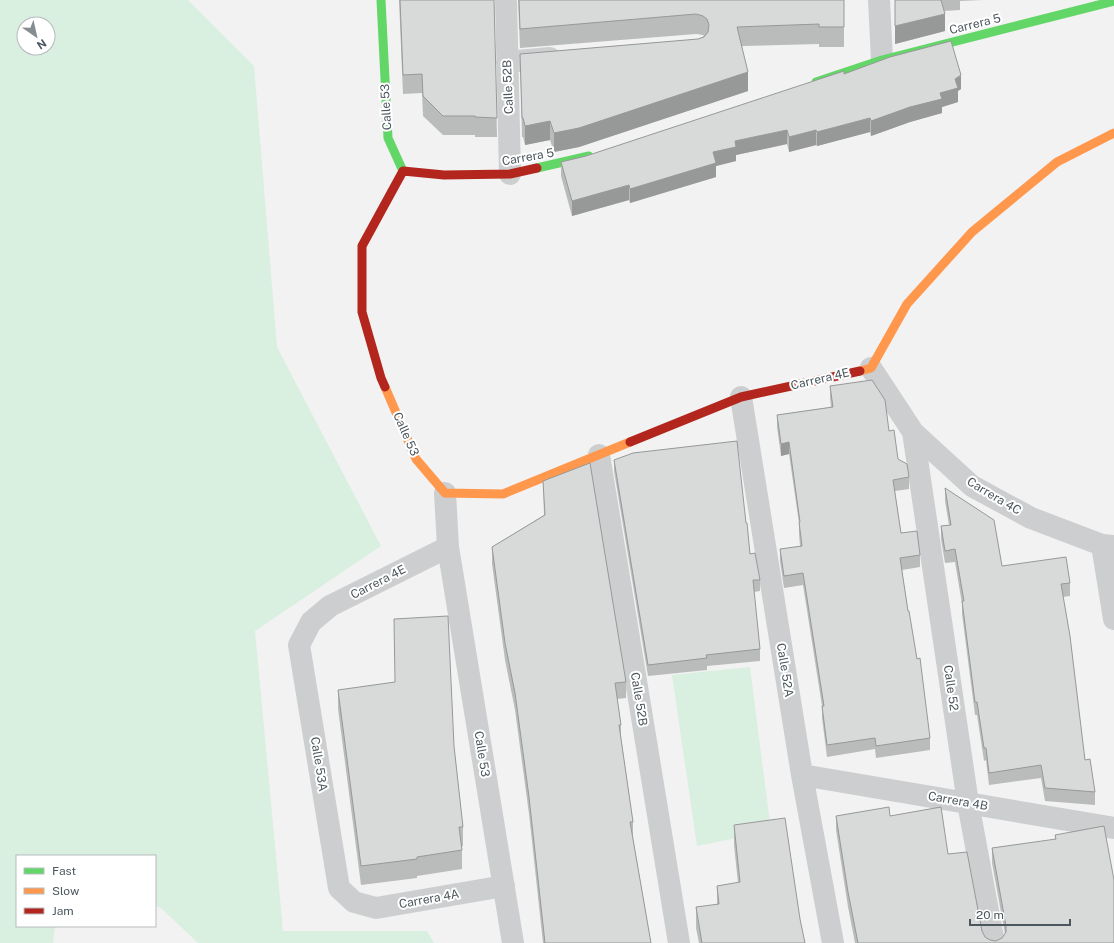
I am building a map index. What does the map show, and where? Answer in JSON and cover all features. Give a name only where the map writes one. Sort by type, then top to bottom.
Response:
[{"type":"street","name":"Calle 53","points":[[381,0],[388,138],[402,171],[362,246],[362,312],[382,378],[416,459],[445,493],[448,547],[513,943]]},
{"type":"street","name":"Calle 52B","points":[[506,0],[510,174]]},
{"type":"street","points":[[879,0],[882,60]]},
{"type":"street","name":"Carrera 5","points":[[807,85],[882,60],[1114,1]]},
{"type":"street","points":[[507,62],[570,57]]},
{"type":"street","points":[[871,368],[908,304],[972,232],[1057,162],[1114,134]]},
{"type":"street","name":"Carrera 5","points":[[402,171],[444,175],[510,174],[582,159],[597,154]]},
{"type":"street","name":"Carrera 4E","points":[[445,493],[503,494],[741,397],[871,368]]},
{"type":"street","name":"Carrera 4C","points":[[871,368],[913,432],[972,486],[1031,518],[1108,546]]},
{"type":"street","name":"Calle 52A","points":[[741,397],[802,775],[833,943]]},
{"type":"street","name":"Calle 52","points":[[913,432],[968,803],[994,943]]},
{"type":"street","name":"Calle 52B","points":[[599,455],[679,943]]},
{"type":"street","points":[[1108,546],[1114,619]]},
{"type":"street","name":"Carrera 4E","points":[[311,622],[330,606],[448,547]]},
{"type":"street","name":"Calle 53A","points":[[311,622],[299,645],[339,888],[354,902]]},
{"type":"street","name":"Carrera 4B","points":[[802,775],[1114,828]]},
{"type":"street","name":"Carrera 4A","points":[[354,902],[376,908],[504,886]]},
{"type":"green space","points":[[0,0],[188,0],[254,66],[277,347],[381,546],[255,631],[283,931],[427,931],[434,943],[198,943],[161,908],[156,906],[156,855],[16,855],[16,927],[55,927],[53,943],[0,943]]},
{"type":"green space","points":[[750,667],[771,831],[697,846],[672,675]]},
{"type":"building","points":[[400,0],[494,0],[497,118],[443,116],[423,96],[422,74],[403,75]]},
{"type":"building","points":[[519,0],[844,0],[844,27],[819,27],[819,24],[737,27],[748,72],[579,128],[554,133],[550,121],[525,126],[522,118],[520,54],[698,39],[704,37],[708,32],[709,25],[707,19],[696,14],[520,29]]},
{"type":"building","points":[[895,0],[941,0],[945,14],[895,26]]},
{"type":"building","points":[[951,41],[961,75],[955,79],[958,88],[940,93],[942,99],[910,107],[871,121],[870,118],[817,132],[816,130],[789,137],[787,130],[735,141],[736,147],[713,152],[716,163],[630,189],[629,185],[572,201],[561,162],[586,156],[844,71],[844,74],[890,57]]},
{"type":"building","points":[[872,380],[885,400],[889,431],[894,430],[898,459],[907,464],[909,477],[893,480],[901,533],[917,531],[920,555],[900,558],[917,659],[920,658],[930,738],[876,746],[875,738],[827,745],[822,706],[824,706],[803,573],[784,576],[780,549],[802,546],[789,442],[781,444],[777,415],[833,407],[830,386]]},
{"type":"building","points":[[737,441],[750,554],[755,553],[760,580],[753,580],[760,649],[706,655],[707,658],[648,665],[614,460],[633,453]]},
{"type":"building","points":[[590,463],[626,682],[615,683],[621,725],[619,725],[633,822],[630,822],[651,943],[545,943],[529,797],[515,693],[505,643],[492,547],[545,515],[543,481]]},
{"type":"building","points":[[945,488],[994,520],[1002,566],[1066,557],[1070,583],[1061,584],[1070,636],[1085,760],[1090,759],[1095,792],[1045,788],[1041,765],[989,773],[986,748],[984,748],[977,702],[975,702],[962,601],[964,601],[955,549],[945,551],[941,526],[951,525]]},
{"type":"building","points":[[448,616],[454,746],[463,827],[459,827],[462,850],[417,857],[417,859],[361,866],[338,690],[395,682],[394,619]]},
{"type":"building","points":[[889,807],[890,816],[941,807],[948,854],[967,852],[982,931],[985,937],[996,941],[1002,938],[1006,932],[1006,926],[992,848],[1056,839],[1055,835],[1104,826],[1114,880],[1114,943],[858,943],[836,816]]},
{"type":"building","points":[[785,818],[805,943],[702,943],[696,907],[719,904],[717,886],[740,882],[734,825]]},
{"type":"traffic: fast","points":[[381,0],[388,138],[403,171]]},
{"type":"traffic: fast","points":[[816,82],[882,60],[1114,1]]},
{"type":"traffic: fast","points":[[537,168],[589,156]]},
{"type":"traffic: slow","points":[[860,371],[871,368],[907,304],[972,232],[1057,162],[1114,133]]},
{"type":"traffic: slow","points":[[385,387],[416,459],[445,493],[503,494],[630,442]]},
{"type":"traffic: jam","points":[[403,171],[444,175],[510,174],[537,168]]},
{"type":"traffic: jam","points":[[385,387],[362,312],[362,246],[403,171]]},
{"type":"traffic: jam","points":[[630,442],[741,397],[860,371]]}]
